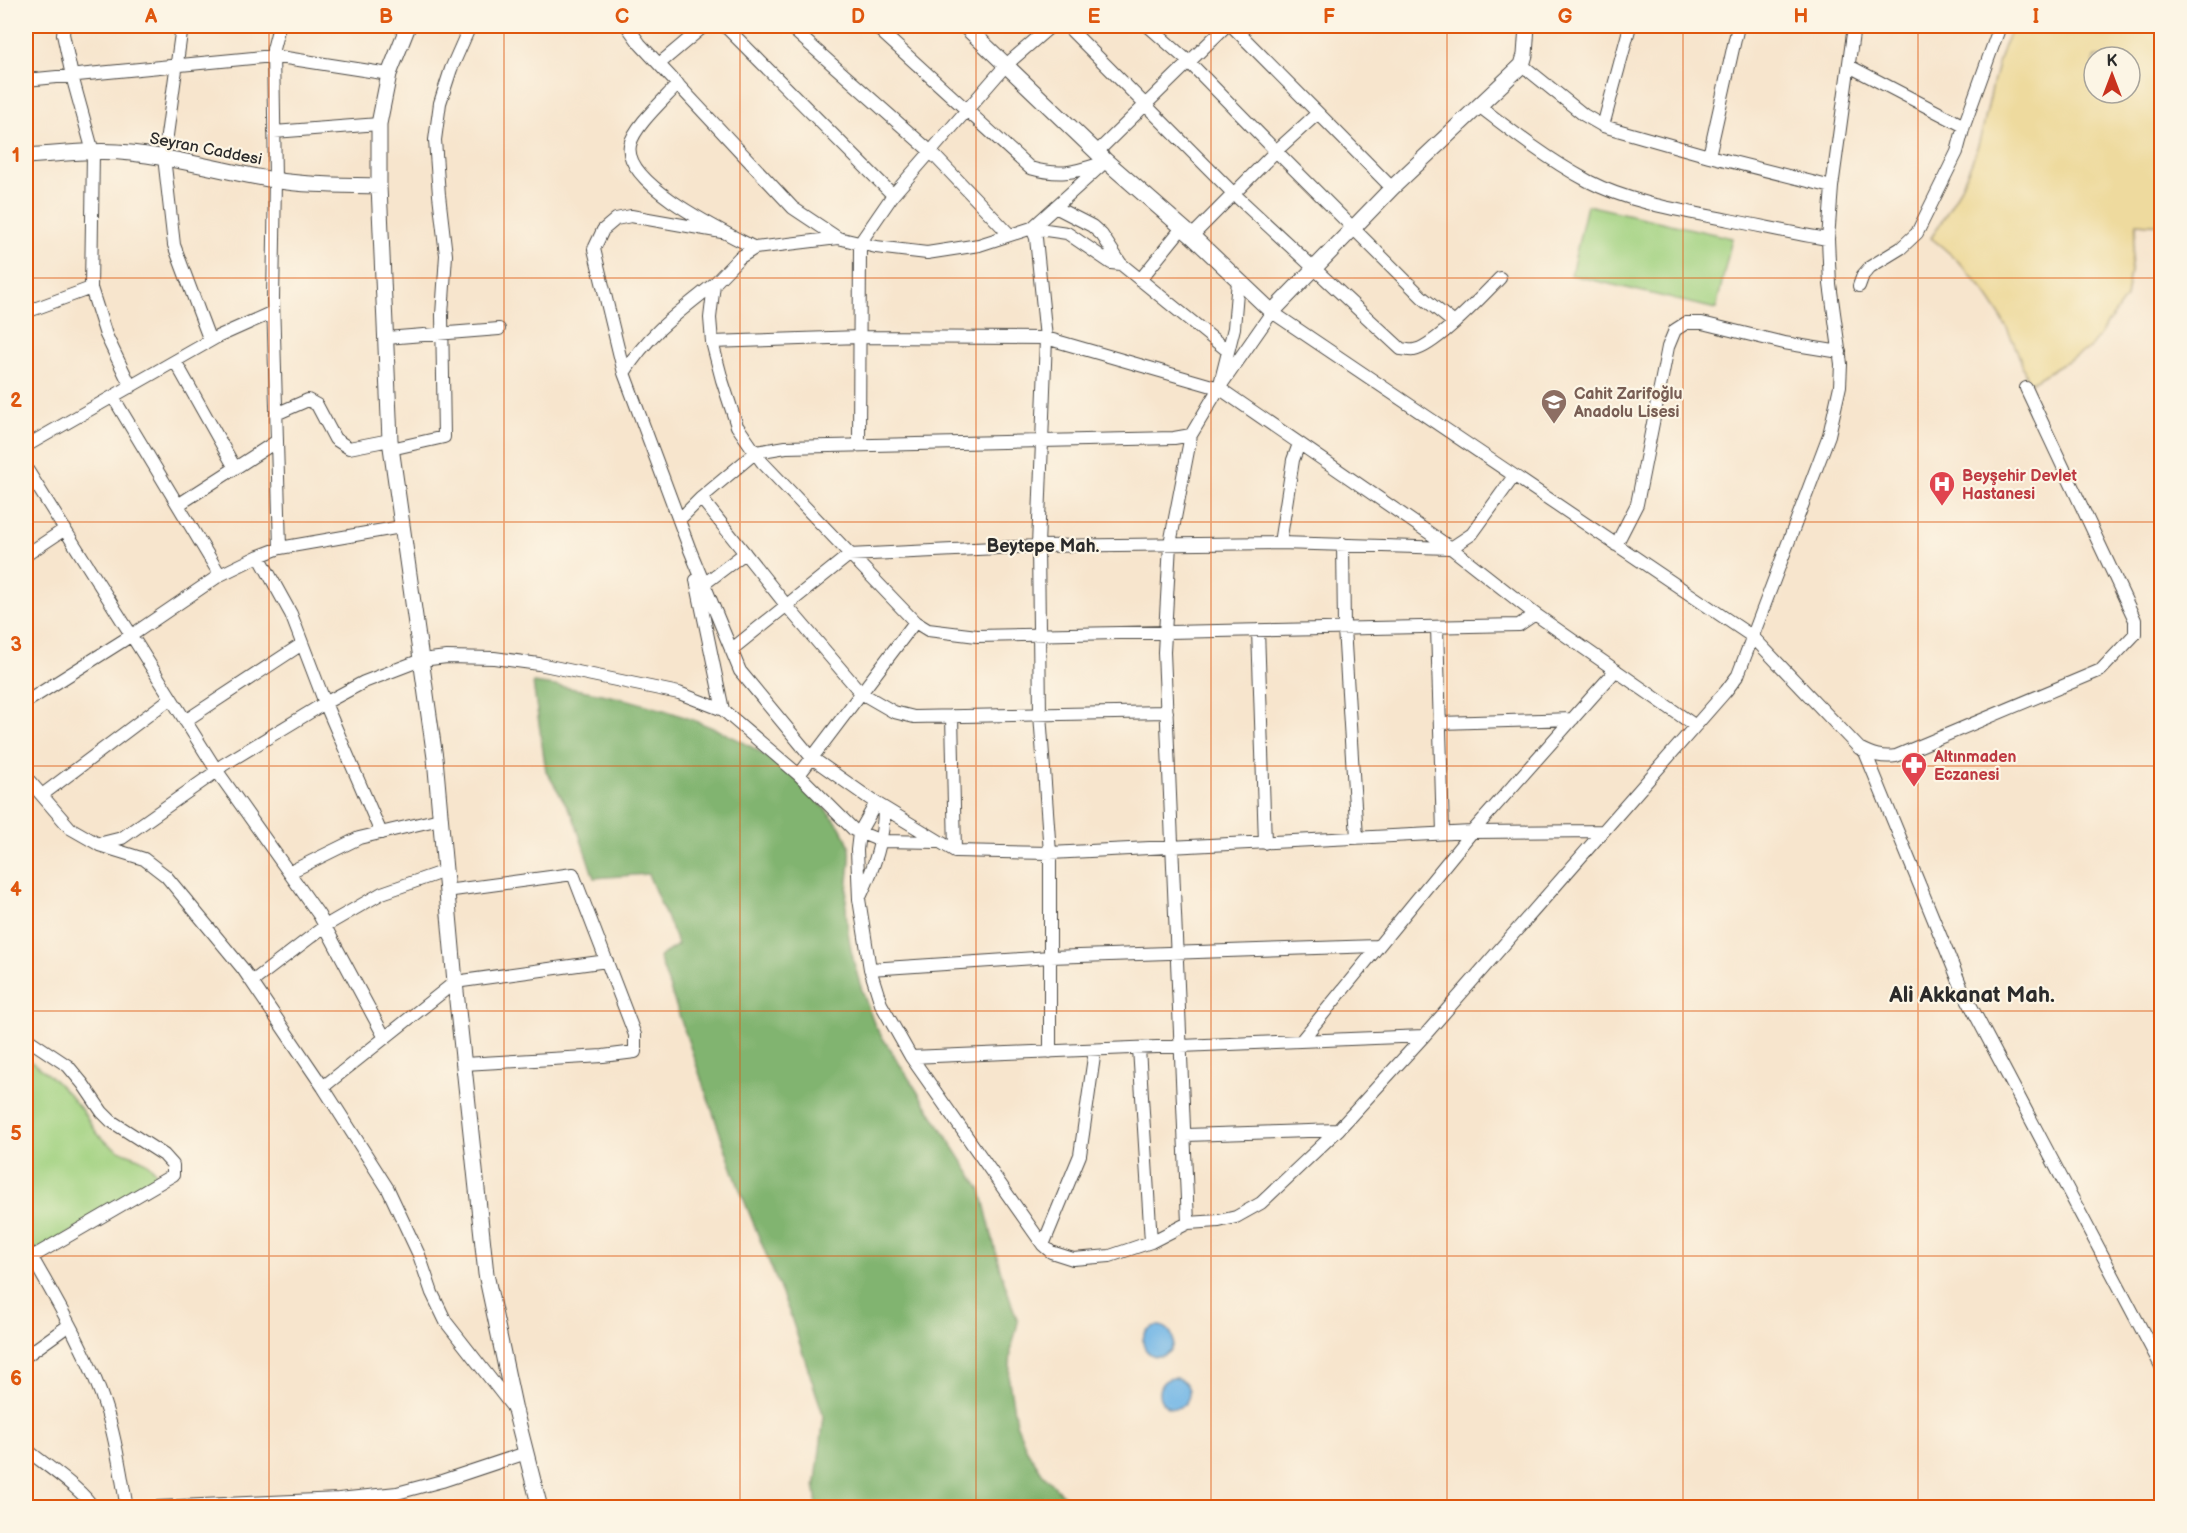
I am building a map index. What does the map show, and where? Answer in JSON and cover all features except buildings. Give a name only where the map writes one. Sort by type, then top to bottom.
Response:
[{"type":"street","points":[[64,26],[63,34],[72,76],[93,152],[91,288],[106,335],[131,387]]},
{"type":"street","points":[[182,26],[164,157],[174,245],[210,341]]},
{"type":"street","points":[[279,26],[273,56],[275,180],[273,312],[280,548]]},
{"type":"street","points":[[405,26],[389,74],[380,124],[379,186],[390,445],[435,758],[446,891],[486,1274],[515,1410],[540,1508]]},
{"type":"street","points":[[276,414],[308,400],[317,405],[335,439],[349,448],[444,437],[442,333],[446,255],[435,140],[451,69],[470,26]]},
{"type":"street","points":[[627,26],[659,64],[793,208],[838,238]]},
{"type":"street","points":[[659,64],[703,27],[711,26]]},
{"type":"street","points":[[725,26],[893,195]]},
{"type":"street","points":[[789,26],[931,152],[1010,235]]},
{"type":"street","points":[[875,26],[1030,168],[1052,174],[1080,170],[1101,157]]},
{"type":"street","points":[[965,26],[1101,157],[1187,232],[1272,312],[1753,637],[1858,748],[1865,752],[1885,758],[1896,756],[2101,670],[2135,634],[2135,620],[2026,387]]},
{"type":"street","points":[[859,444],[860,243],[893,195],[1006,65],[1051,26]]},
{"type":"street","points":[[1067,26],[1234,194],[1401,349],[1412,351],[1422,348],[1455,323],[1500,278]]},
{"type":"street","points":[[1148,26],[1189,62],[1422,297],[1455,323]]},
{"type":"street","points":[[624,373],[636,354],[658,328],[714,284],[739,258],[755,248],[838,238],[876,247],[927,253],[979,245],[1032,228],[1055,207],[1101,157],[1145,105],[1226,26]]},
{"type":"street","points":[[1232,26],[1392,189]]},
{"type":"street","points":[[1188,1223],[1165,632],[1170,544],[1191,435],[1219,388],[1272,312],[1392,189],[1522,65],[1527,26]]},
{"type":"street","points":[[1603,126],[1630,26]]},
{"type":"street","points":[[1709,156],[1738,26]]},
{"type":"street","points":[[880,806],[859,833],[859,899],[870,969],[880,1004],[912,1057],[1042,1245],[1052,1252],[1073,1259],[1110,1256],[1151,1242],[1188,1223],[1219,1221],[1236,1217],[1261,1203],[1338,1130],[1424,1036],[1726,691],[1737,675],[1829,435],[1840,386],[1840,352],[1830,284],[1828,239],[1832,186],[1854,26]]},
{"type":"street","points":[[1859,286],[1863,275],[1870,267],[1901,248],[1917,233],[1957,152],[1998,26]]},
{"type":"street","points":[[26,80],[273,56],[389,74]]},
{"type":"street","points":[[1522,65],[1584,115],[1603,126],[1709,156],[1832,186]]},
{"type":"street","points":[[1848,66],[1964,126]]},
{"type":"street","points":[[678,84],[633,134],[629,154],[639,174],[676,204],[722,232],[755,248]]},
{"type":"street","points":[[1479,106],[1535,149],[1590,182],[1605,188],[1683,211],[1828,239]]},
{"type":"street","points":[[1140,280],[1187,232],[1234,194],[1318,113]]},
{"type":"street","points":[[274,132],[380,124]]},
{"type":"street","name":"Seyran Caddesi","points":[[26,156],[93,152],[128,153],[164,157],[275,180],[315,185],[379,186]]},
{"type":"street","points":[[1055,207],[1092,226],[1102,235],[1121,264],[1228,351]]},
{"type":"street","points":[[722,232],[632,216],[616,219],[603,230],[594,249],[624,373],[690,550],[740,671],[812,758],[880,806],[955,851],[1050,853],[1443,833],[1602,831]]},
{"type":"street","points":[[1032,228],[1067,233],[1111,263],[1121,264]]},
{"type":"street","points":[[1032,228],[1036,238],[1046,338],[1038,546],[1040,714],[1050,853],[1050,1052]]},
{"type":"street","points":[[1219,388],[1234,328],[1238,280]]},
{"type":"street","points":[[714,284],[710,318],[712,342],[737,426],[756,452],[849,555],[915,622],[928,630],[977,636],[1519,625],[1535,614]]},
{"type":"street","points":[[26,312],[91,288]]},
{"type":"street","points":[[26,446],[210,341],[273,312]]},
{"type":"street","points":[[1616,545],[1637,504],[1668,347],[1675,330],[1686,323],[1702,323],[1784,343],[1840,352]]},
{"type":"street","points":[[386,338],[499,329]]},
{"type":"street","points":[[712,342],[860,337],[1046,338],[1219,388],[1451,548],[1535,614],[1694,725]]},
{"type":"street","points":[[175,362],[235,468]]},
{"type":"street","points":[[113,397],[220,575]]},
{"type":"street","points":[[679,520],[701,498],[756,452],[786,447],[1042,442],[1174,438],[1191,435]]},
{"type":"street","points":[[178,505],[277,441]]},
{"type":"street","points":[[1280,543],[1293,460],[1299,444]]},
{"type":"street","points":[[26,468],[217,771],[290,872],[325,926],[385,1038]]},
{"type":"street","points":[[731,650],[849,555],[1038,546],[1170,544],[1280,543],[1451,548],[1472,534],[1514,476]]},
{"type":"street","points":[[701,498],[786,605],[861,693],[894,712],[914,717],[1167,712]]},
{"type":"street","points":[[26,702],[132,635],[220,575],[259,556],[280,548],[401,527]]},
{"type":"street","points":[[26,555],[65,530]]},
{"type":"street","points":[[1343,544],[1344,628],[1357,838]]},
{"type":"street","points":[[690,550],[723,710]]},
{"type":"street","points":[[704,584],[745,553]]},
{"type":"street","points":[[259,556],[291,614],[325,703],[381,833]]},
{"type":"street","points":[[799,775],[915,622]]},
{"type":"street","points":[[1437,627],[1443,833]]},
{"type":"street","points":[[1258,630],[1265,843]]},
{"type":"street","points":[[185,721],[302,644]]},
{"type":"street","points":[[98,844],[122,838],[223,765],[364,682],[421,660],[447,657],[494,658],[538,664],[679,693],[723,710],[799,775],[833,811],[859,833],[881,841],[940,842]]},
{"type":"street","points":[[1301,1041],[1472,832],[1616,670]]},
{"type":"street","points":[[42,795],[171,698]]},
{"type":"street","points":[[952,716],[955,851]]},
{"type":"street","points":[[1440,723],[1573,719]]},
{"type":"street","points":[[1865,752],[1963,991],[2162,1368]]},
{"type":"street","points":[[26,777],[70,828],[98,844],[144,859],[166,876],[252,982],[323,1087],[388,1190],[419,1255],[432,1293],[446,1322],[515,1410]]},
{"type":"street","points":[[859,899],[872,872],[884,829],[880,806]]},
{"type":"street","points":[[290,872],[359,838],[440,819]]},
{"type":"street","points":[[252,982],[325,926],[382,893],[445,871]]},
{"type":"street","points":[[446,891],[573,874],[582,891],[635,1035],[635,1052],[464,1064]]},
{"type":"street","points":[[870,969],[1050,957],[1377,946]]},
{"type":"street","points":[[323,1087],[455,982],[607,961]]},
{"type":"street","points":[[912,1057],[1424,1036]]},
{"type":"street","points":[[26,1038],[68,1066],[111,1121],[164,1155],[173,1166],[173,1175],[29,1252],[51,1288],[106,1409],[114,1437],[127,1508]]},
{"type":"street","points":[[1139,1048],[1151,1242]]},
{"type":"street","points":[[1042,1245],[1080,1155],[1095,1050]]},
{"type":"street","points":[[1186,1135],[1338,1130]]},
{"type":"street","points":[[26,1356],[69,1325]]},
{"type":"street","points":[[26,1449],[72,1486],[91,1503],[93,1508]]},
{"type":"street","points":[[135,1508],[339,1499],[397,1493],[525,1453]]},
{"type":"green space","points":[[1587,205],[1732,238],[1716,309],[1571,275]]},
{"type":"green space","points":[[533,683],[597,693],[665,710],[729,735],[759,751],[785,769],[840,827],[850,849],[846,903],[848,935],[864,996],[875,1026],[981,1190],[1000,1269],[1018,1322],[1011,1351],[1009,1381],[1016,1423],[1027,1450],[1042,1473],[1062,1494],[1082,1507],[817,1507],[815,1489],[824,1417],[790,1314],[738,1185],[659,957],[678,945],[648,874],[594,878],[573,816],[546,771]]},
{"type":"green space","points":[[26,1058],[68,1094],[104,1140],[117,1149],[149,1164],[161,1180],[36,1253],[26,1235]]},
{"type":"sand","points":[[2013,26],[2161,26],[2161,225],[2137,223],[2126,298],[2090,348],[2028,384],[2013,341],[1992,303],[1965,268],[1931,238],[1954,200],[1973,160],[2002,51]]},
{"type":"water","points":[[1158,1326],[1169,1330],[1173,1341],[1169,1352],[1158,1356],[1147,1352],[1143,1341],[1147,1330]]},
{"type":"water","points":[[1174,1378],[1185,1382],[1189,1393],[1185,1404],[1174,1408],[1163,1404],[1159,1393],[1163,1382]]},
{"type":"place","name":"Cahit Zarifoğlu Anadolu Lisesi","points":[[1554,425]]},
{"type":"place","name":"Beyşehir Devlet Hastanesi","points":[[1942,507]]},
{"type":"place","name":"Altınmaden Eczanesi","points":[[1914,788]]},
{"type":"district","name":"Beytepe Mah.","points":[[1043,546]]},
{"type":"district","name":"Ali Akkanat Mah.","points":[[1972,994]]}]
